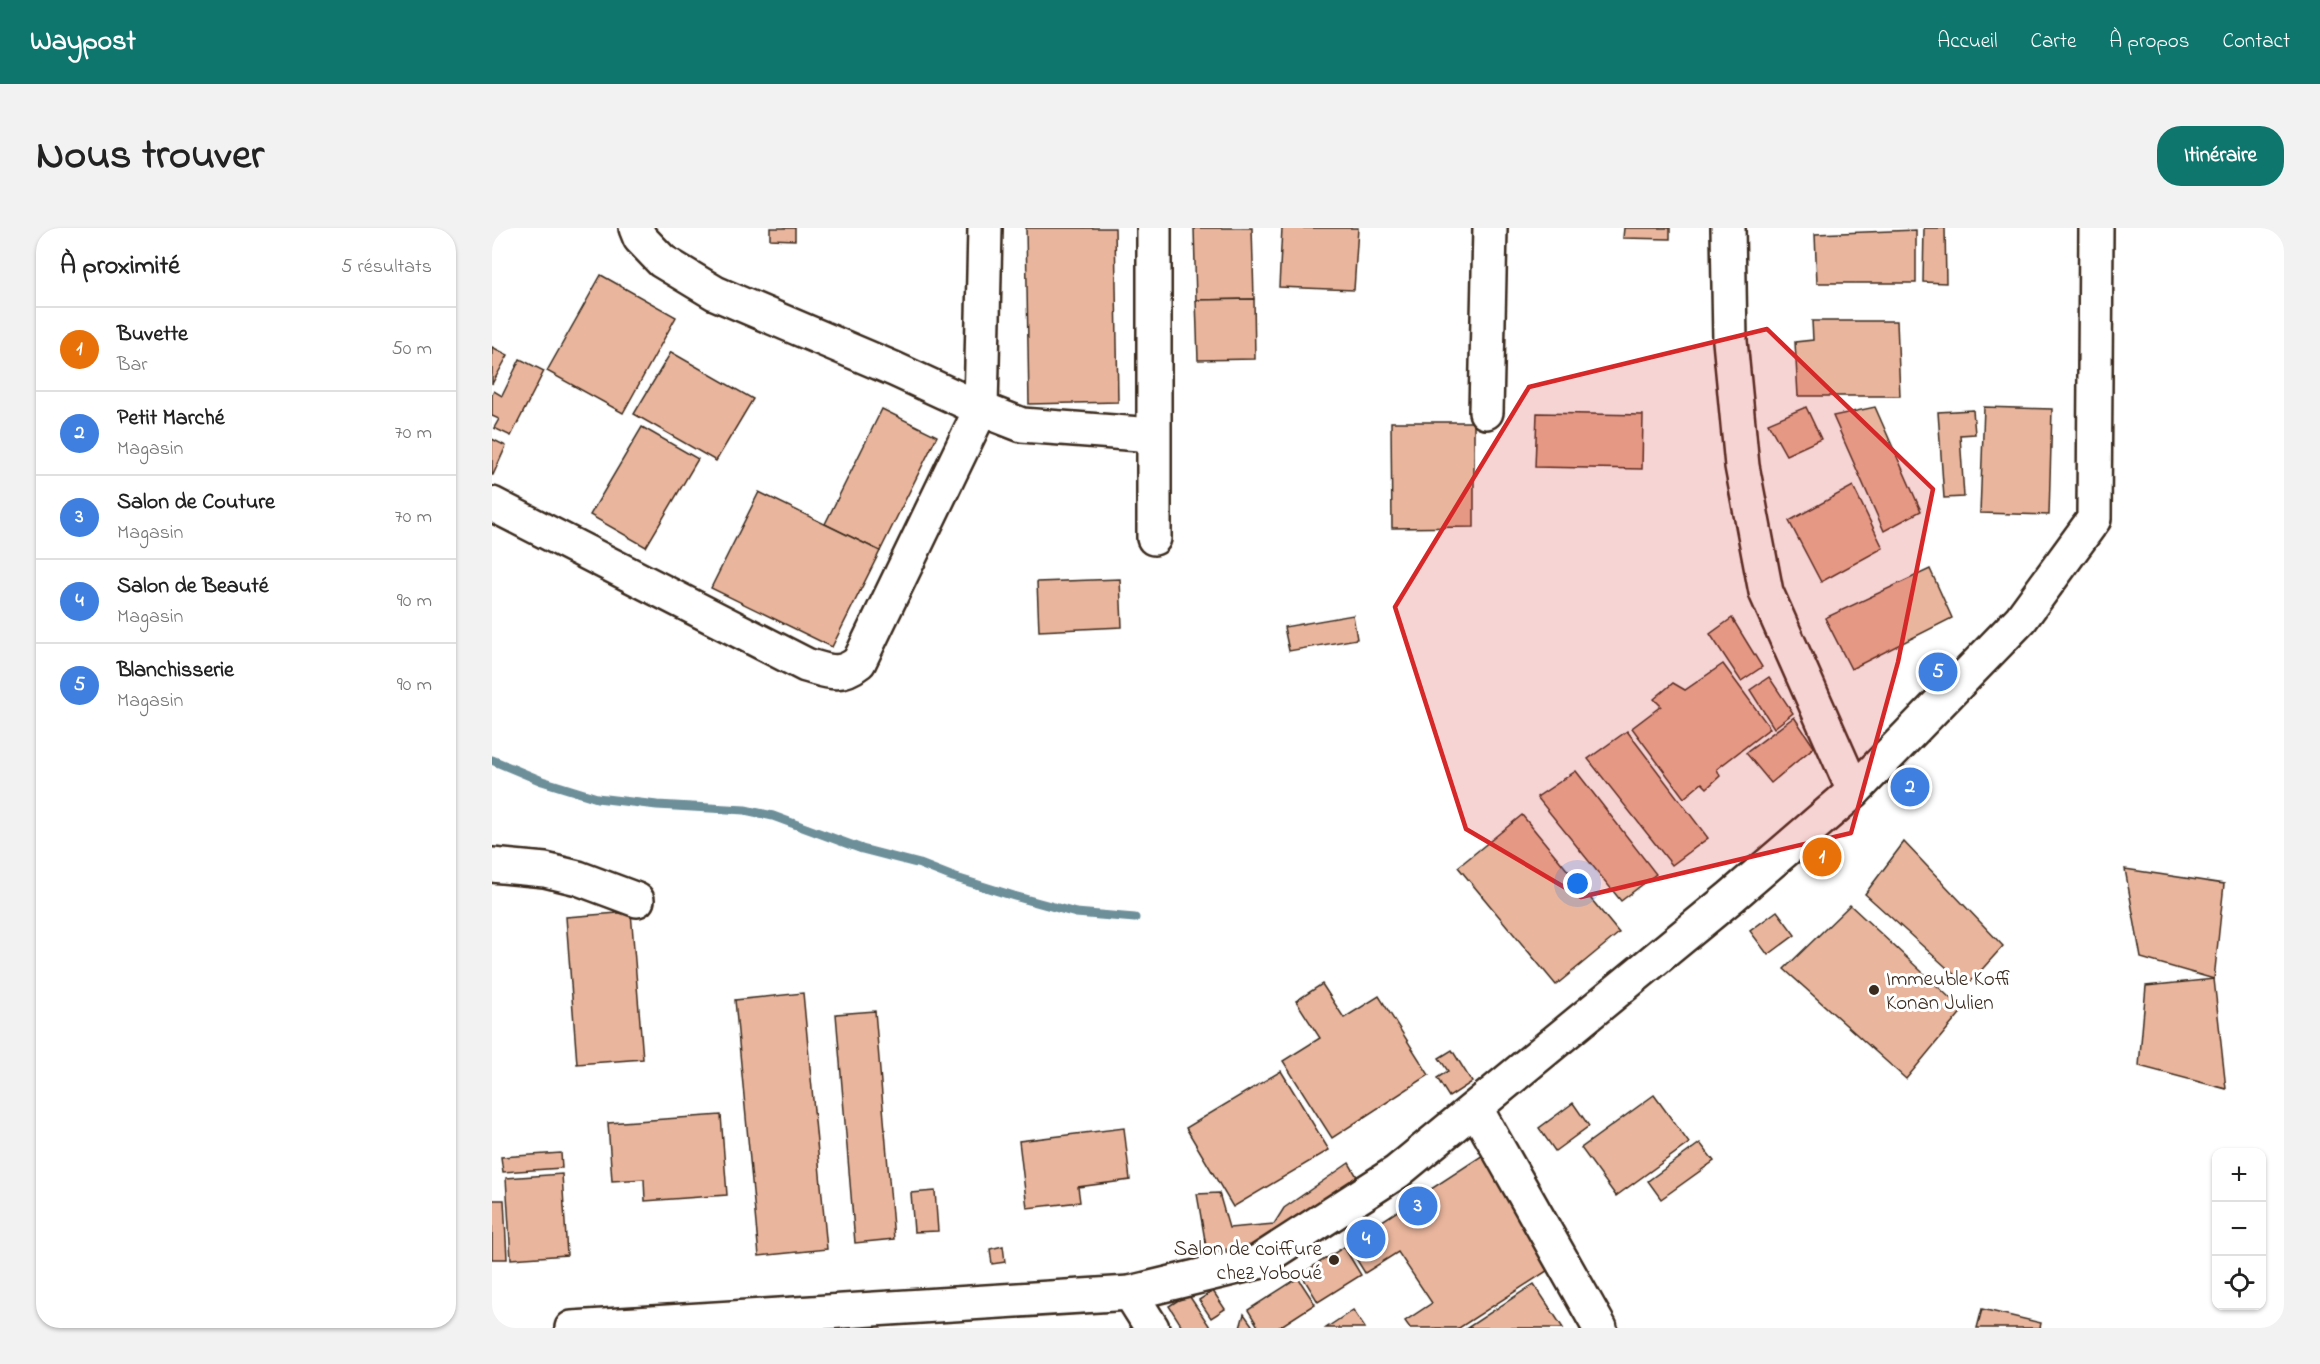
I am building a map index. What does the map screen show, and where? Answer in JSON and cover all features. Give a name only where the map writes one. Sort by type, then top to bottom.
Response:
[{"type":"street","points":[[636,228],[640,238],[662,261],[715,293],[894,369],[981,409],[1022,425],[1153,435]]},
{"type":"street","points":[[492,504],[806,665],[837,673],[849,670],[859,662],[981,409],[985,228]]},
{"type":"street","points":[[1154,228],[1154,538]]},
{"type":"street","points":[[1486,412],[1490,228]]},
{"type":"street","points":[[1728,228],[1730,341],[1742,466],[1766,592],[1854,791]]},
{"type":"street","points":[[572,1328],[1130,1293],[1257,1262],[1398,1172],[1731,897],[1854,791],[2021,619],[2094,519],[2096,228]]},
{"type":"street","points":[[492,865],[545,870],[637,900]]},
{"type":"street","points":[[1476,1109],[1600,1328]]},
{"type":"street","points":[[1130,1293],[1152,1328]]},
{"type":"highlighted area","points":[[1767,329],[1933,489],[1898,662],[1851,833],[1581,897],[1466,829],[1395,607],[1529,387]]},
{"type":"building","points":[[770,228],[795,228],[795,240],[770,239]]},
{"type":"building","points":[[1026,228],[1115,228],[1118,402],[1029,404]]},
{"type":"building","points":[[1194,228],[1252,228],[1254,299],[1196,300]]},
{"type":"building","points":[[1282,228],[1358,228],[1354,290],[1279,287]]},
{"type":"building","points":[[1624,228],[1670,228],[1670,239],[1623,238]]},
{"type":"building","points":[[1924,228],[1945,228],[1946,283],[1923,282]]},
{"type":"building","points":[[1916,230],[1916,283],[1817,283],[1815,234]]},
{"type":"building","points":[[601,275],[676,317],[623,413],[547,371]]},
{"type":"building","points":[[1254,299],[1255,359],[1198,360],[1196,300]]},
{"type":"building","points":[[1812,321],[1897,321],[1900,396],[1798,396],[1795,342],[1813,340]]},
{"type":"building","points":[[492,347],[508,355],[492,384]]},
{"type":"building","points":[[671,352],[753,399],[716,461],[634,414]]},
{"type":"building","points":[[520,359],[544,371],[511,436],[494,428],[499,419],[492,416],[492,395],[494,391],[502,396]]},
{"type":"building","points":[[1806,407],[1821,439],[1786,455],[1768,423]]},
{"type":"building","points":[[1875,407],[1921,511],[1884,531],[1833,416]]},
{"type":"building","points":[[1984,407],[2052,409],[2049,515],[1980,513]]},
{"type":"building","points":[[882,409],[937,436],[880,551],[825,524]]},
{"type":"building","points":[[1973,410],[1975,434],[1960,435],[1964,497],[1944,498],[1938,412]]},
{"type":"building","points":[[1537,413],[1643,415],[1642,469],[1535,467]]},
{"type":"building","points":[[1391,422],[1474,422],[1474,527],[1392,528]]},
{"type":"building","points":[[642,427],[698,459],[646,547],[590,515]]},
{"type":"building","points":[[492,439],[506,446],[493,475],[492,475]]},
{"type":"building","points":[[1853,486],[1883,548],[1821,582],[1789,521]]},
{"type":"building","points":[[759,492],[880,551],[832,647],[711,588]]},
{"type":"building","points":[[1930,569],[1952,618],[1851,669],[1825,618]]},
{"type":"building","points":[[1120,579],[1122,627],[1039,631],[1037,582]]},
{"type":"building","points":[[1353,615],[1357,639],[1289,651],[1284,627]]},
{"type":"building","points":[[1732,618],[1762,667],[1741,681],[1710,634]]},
{"type":"building","points":[[1723,664],[1770,728],[1717,769],[1720,776],[1707,788],[1702,783],[1684,798],[1632,728],[1661,706],[1654,699],[1673,683],[1685,690]]},
{"type":"building","points":[[1769,677],[1793,713],[1774,728],[1750,690]]},
{"type":"building","points":[[1794,717],[1814,747],[1771,783],[1746,753]]},
{"type":"building","points":[[1627,731],[1708,838],[1672,865],[1588,759]]},
{"type":"building","points":[[1576,771],[1656,874],[1621,901],[1537,797]]},
{"type":"building","points":[[1522,815],[1619,933],[1556,985],[1458,867]]},
{"type":"building","points":[[1904,842],[2003,946],[1967,986],[1865,894]]},
{"type":"building","points":[[2125,869],[2224,884],[2214,979],[2141,958]]},
{"type":"building","name":"Immeuble Koffi Konan Julien","points":[[1850,905],[1963,1010],[1906,1079],[1784,969]]},
{"type":"building","points":[[1777,911],[1795,935],[1768,955],[1750,931]]},
{"type":"building","points":[[631,912],[643,1059],[577,1064],[566,917]]},
{"type":"building","points":[[2214,979],[2226,1089],[2139,1066],[2146,986]]},
{"type":"building","points":[[1322,984],[1344,1018],[1379,996],[1429,1075],[1332,1138],[1283,1061],[1320,1038],[1296,1001]]},
{"type":"building","points":[[803,993],[827,1249],[759,1256],[735,1000]]},
{"type":"building","points":[[875,1011],[894,1239],[855,1243],[836,1014]]},
{"type":"building","points":[[1452,1050],[1472,1082],[1449,1097],[1437,1078],[1448,1071],[1439,1058]]},
{"type":"building","points":[[1281,1071],[1329,1150],[1233,1207],[1186,1128]]},
{"type":"building","points":[[1654,1095],[1689,1143],[1616,1196],[1581,1148]]},
{"type":"building","points":[[1573,1103],[1589,1126],[1555,1151],[1539,1128]]},
{"type":"building","points":[[721,1115],[727,1195],[645,1201],[644,1179],[612,1181],[608,1123]]},
{"type":"building","points":[[1124,1128],[1130,1180],[1078,1187],[1080,1202],[1027,1208],[1019,1141]]},
{"type":"building","points":[[1700,1143],[1714,1161],[1661,1199],[1648,1181]]},
{"type":"building","points":[[561,1153],[562,1168],[503,1172],[501,1157]]},
{"type":"building","points":[[1483,1155],[1556,1265],[1459,1328],[1410,1328],[1405,1321],[1432,1303],[1398,1252],[1365,1273],[1347,1244]]},
{"type":"building","points":[[1349,1163],[1359,1180],[1267,1244],[1207,1252],[1197,1194],[1219,1193],[1229,1228],[1274,1224],[1284,1208]]},
{"type":"building","points":[[562,1174],[567,1255],[511,1259],[506,1178]]},
{"type":"building","points":[[935,1191],[938,1231],[914,1232],[911,1193]]},
{"type":"building","points":[[492,1200],[504,1200],[507,1259],[492,1259]]},
{"type":"building","points":[[1003,1246],[1005,1262],[992,1264],[990,1249]]},
{"type":"building","points":[[1344,1247],[1361,1275],[1318,1302],[1301,1274]]},
{"type":"building","points":[[1298,1278],[1315,1304],[1278,1328],[1259,1328],[1248,1310]]},
{"type":"building","points":[[1534,1284],[1563,1328],[1467,1328]]},
{"type":"building","points":[[1213,1291],[1225,1309],[1211,1318],[1199,1300]]},
{"type":"building","points":[[1188,1294],[1210,1327],[1183,1328],[1169,1306]]},
{"type":"building","points":[[1982,1309],[2041,1323],[2040,1328],[1977,1328]]},
{"type":"building","points":[[1353,1310],[1365,1328],[1326,1328]]},
{"type":"building","points":[[1244,1314],[1254,1328],[1240,1328]]},
{"type":"waterway","points":[[492,760],[542,781],[597,798],[657,805],[745,810],[773,816],[862,849],[920,864],[1014,896],[1076,913],[1135,918]]},
{"type":"place","name":"Blanchisserie","points":[[1938,672]]},
{"type":"place","name":"Petit Marché","points":[[1910,787]]},
{"type":"place","name":"Buvette","points":[[1822,857]]},
{"type":"place","name":"Immeuble Koffi Konan Julien","points":[[1874,990]]},
{"type":"place","name":"Salon de Couture","points":[[1418,1206]]},
{"type":"place","name":"Salon de Beauté","points":[[1366,1239]]},
{"type":"place","name":"Salon de coiffure chez Yoboué","points":[[1334,1260]]}]
